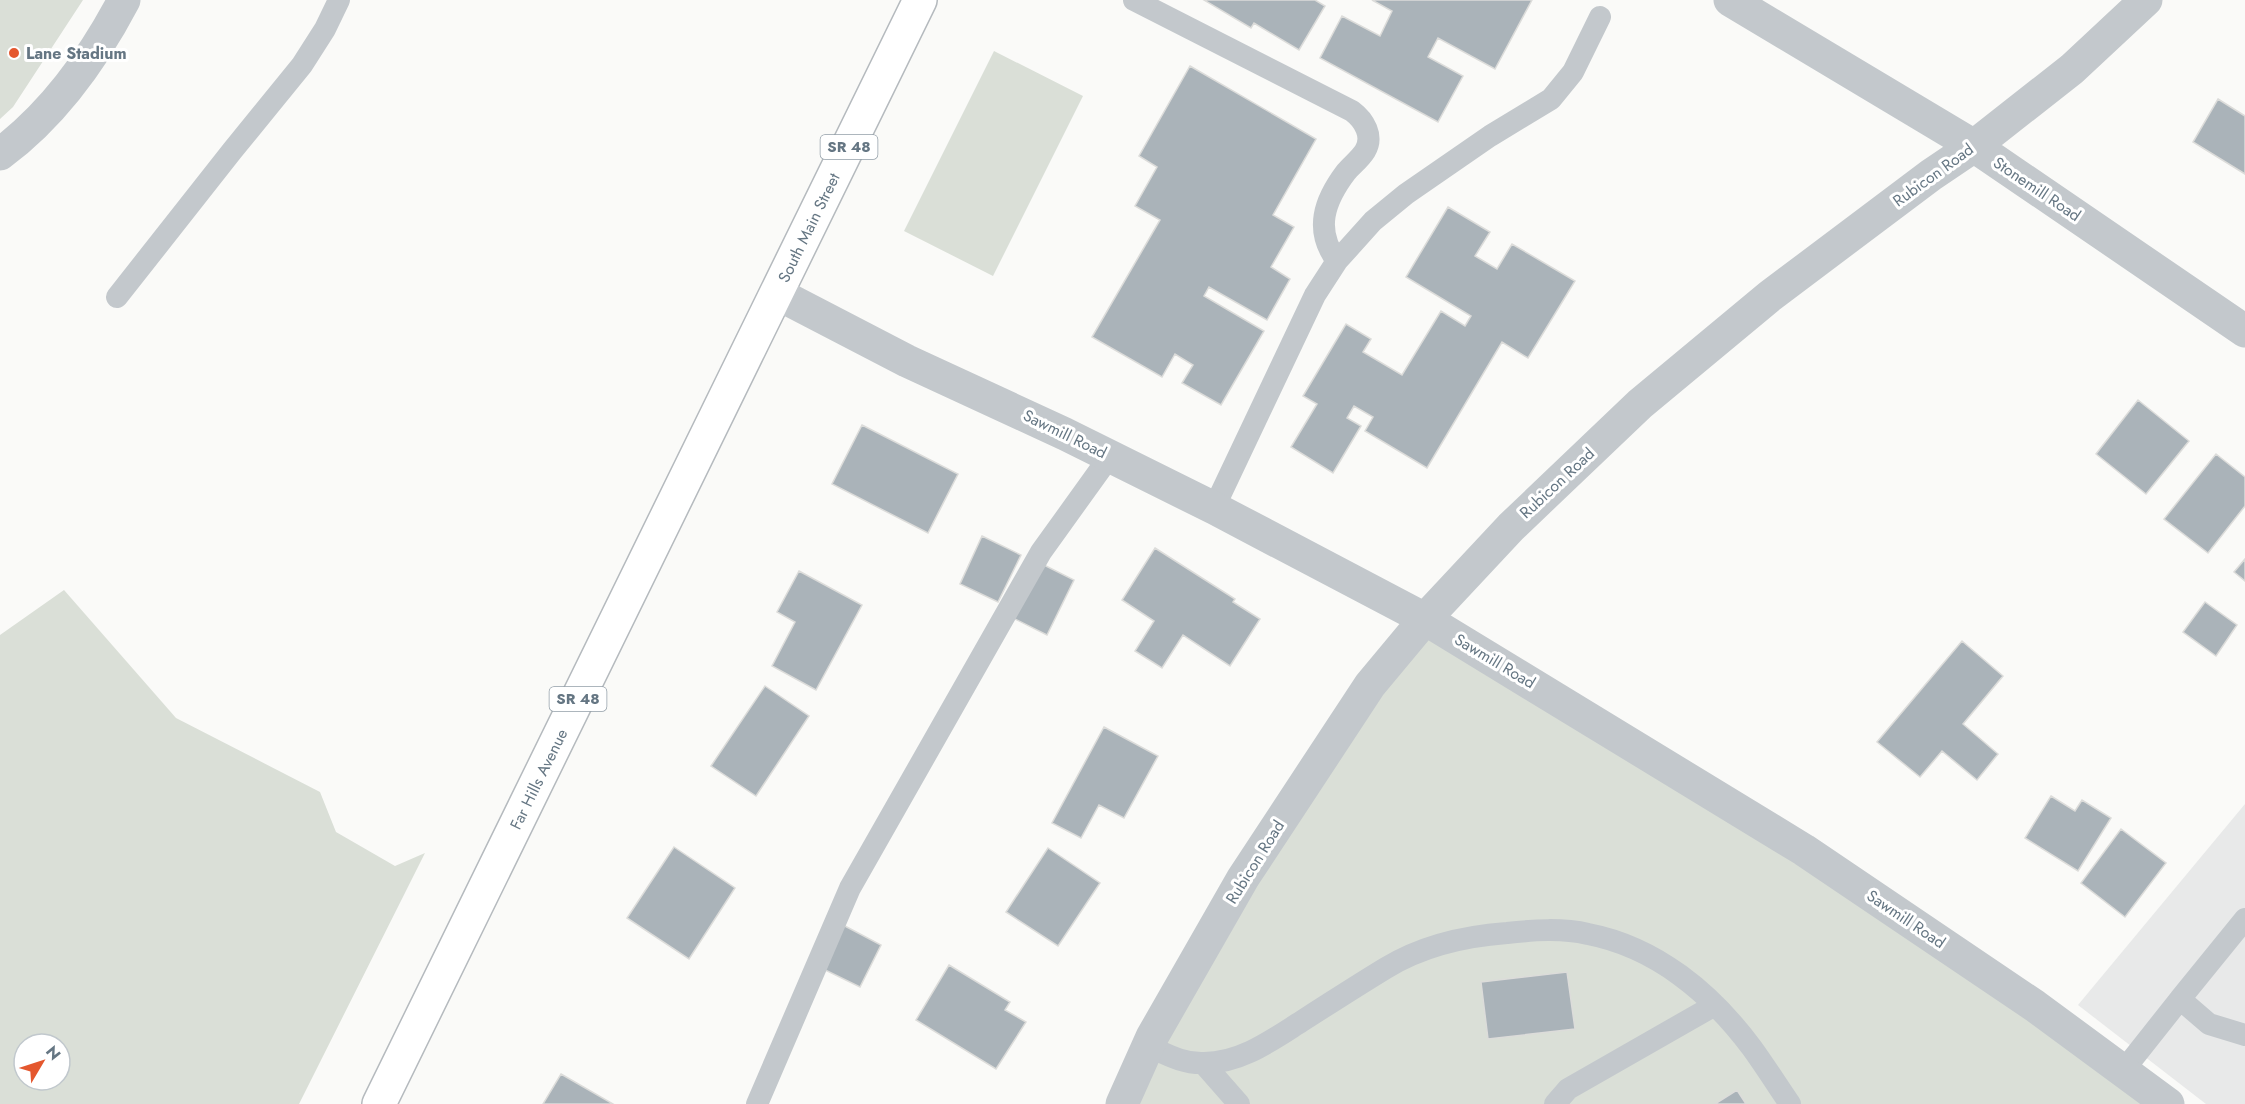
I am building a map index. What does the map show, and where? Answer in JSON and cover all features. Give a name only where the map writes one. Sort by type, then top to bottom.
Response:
[{"type":"main road","name":"South Main Street","points":[[778,294],[920,0]]},
{"type":"main road","name":"Far Hills Avenue","points":[[379,1104],[778,294]]},
{"type":"street","points":[[0,154],[62,98],[109,28],[124,0]]},
{"type":"street","name":"Stonemill Road","points":[[1731,0],[1974,146],[2245,331]]},
{"type":"street","name":"Rubicon Road","points":[[1122,1104],[1148,1046],[1243,878],[1370,685],[1425,619],[1510,527],[1640,404],[1770,296],[1974,146],[2072,69],[2146,0]]},
{"type":"street","name":"Sawmill Road","points":[[778,294],[907,361],[1110,456],[1214,508],[1425,619],[1804,850],[2035,1006],[2168,1104]]},
{"type":"lane","points":[[117,297],[302,65],[325,29],[339,0]]},
{"type":"lane","points":[[1134,0],[1352,111],[1362,119],[1368,134],[1366,150],[1345,174],[1326,207],[1323,231],[1327,248],[1337,261]]},
{"type":"lane","points":[[1214,508],[1315,295],[1337,261],[1373,221],[1406,194],[1490,136],[1551,99],[1573,72],[1600,17]]},
{"type":"lane","points":[[757,1104],[850,888],[1041,552],[1110,456]]},
{"type":"lane","points":[[2123,1071],[2245,919]]},
{"type":"lane","points":[[1148,1046],[1174,1059],[1203,1064],[1233,1059],[1265,1044],[1388,966],[1428,948],[1484,935],[1542,929],[1588,933],[1633,947],[1672,968],[1715,1005],[1752,1047],[1790,1104]]},
{"type":"lane","points":[[2180,999],[2209,1024],[2245,1035]]},
{"type":"lane","points":[[1555,1104],[1568,1089],[1715,1005]]},
{"type":"lane","points":[[1203,1064],[1239,1104]]},
{"type":"shaded area","points":[[0,0],[83,0],[13,107],[0,119]]},
{"type":"shaded area","points":[[994,51],[1083,96],[993,276],[904,231]]},
{"type":"shaded area","points":[[64,590],[176,718],[320,792],[336,832],[395,866],[425,853],[299,1104],[0,1104],[0,635]]},
{"type":"shaded area","points":[[1425,619],[2168,1104],[1122,1104],[1152,1037]]},
{"type":"shaded area","points":[[2245,804],[2245,1104],[2206,1104],[2078,1005]]},
{"type":"building","points":[[1204,0],[1315,0],[1325,6],[1299,50],[1254,23],[1251,28]]},
{"type":"building","points":[[1372,0],[1532,0],[1495,69],[1438,38],[1428,57],[1463,76],[1438,122],[1320,58],[1342,16],[1380,36],[1392,11]]},
{"type":"building","points":[[1190,66],[1316,139],[1273,215],[1294,227],[1271,267],[1290,279],[1267,320],[1209,287],[1204,296],[1264,331],[1221,405],[1182,383],[1193,365],[1175,354],[1162,377],[1092,337],[1160,220],[1135,206],[1157,167],[1139,156]]},
{"type":"building","points":[[2218,99],[2245,116],[2245,174],[2193,142]]},
{"type":"building","points":[[1448,207],[1490,232],[1475,256],[1497,269],[1512,244],[1575,281],[1528,358],[1502,342],[1427,468],[1365,431],[1373,417],[1354,406],[1347,418],[1361,426],[1333,473],[1291,447],[1317,404],[1303,396],[1346,324],[1371,339],[1363,352],[1402,375],[1441,311],[1465,326],[1471,316],[1406,277]]},
{"type":"building","points":[[2138,400],[2189,441],[2146,494],[2096,454]]},
{"type":"building","points":[[862,425],[958,474],[928,533],[832,484]]},
{"type":"building","points":[[2216,454],[2245,477],[2245,506],[2208,553],[2164,519]]},
{"type":"building","points":[[982,536],[1021,555],[998,602],[960,584]]},
{"type":"building","points":[[1155,548],[1235,599],[1233,602],[1260,619],[1230,666],[1183,635],[1162,668],[1135,651],[1154,621],[1122,600]]},
{"type":"building","points":[[2245,559],[2245,581],[2234,572]]},
{"type":"building","points":[[1034,560],[1074,580],[1047,635],[1007,615]]},
{"type":"building","points":[[799,571],[862,605],[816,690],[772,666],[795,622],[777,612]]},
{"type":"building","points":[[2205,602],[2237,625],[2216,656],[2183,632]]},
{"type":"building","points":[[1962,641],[2003,676],[1963,724],[1998,754],[1977,780],[1942,751],[1920,777],[1877,742]]},
{"type":"building","points":[[765,686],[809,716],[756,796],[711,766]]},
{"type":"building","points":[[1104,727],[1158,756],[1124,818],[1099,805],[1081,838],[1052,823]]},
{"type":"building","points":[[2051,796],[2075,811],[2082,800],[2111,818],[2078,871],[2025,838]]},
{"type":"building","points":[[2121,829],[2166,863],[2125,917],[2081,883]]},
{"type":"building","points":[[674,847],[735,888],[689,959],[627,918]]},
{"type":"building","points":[[1048,848],[1100,883],[1058,946],[1006,912]]},
{"type":"building","points":[[843,925],[881,945],[860,987],[821,968]]},
{"type":"building","points":[[949,965],[1010,1002],[1005,1010],[1026,1022],[996,1069],[916,1020]]},
{"type":"building","points":[[1567,972],[1575,1029],[1488,1039],[1481,982]]},
{"type":"building","points":[[561,1074],[613,1104],[543,1104]]},
{"type":"building","points":[[1737,1090],[1746,1104],[1715,1104]]},
{"type":"place","name":"Lane Stadium","points":[[14,53]]}]
